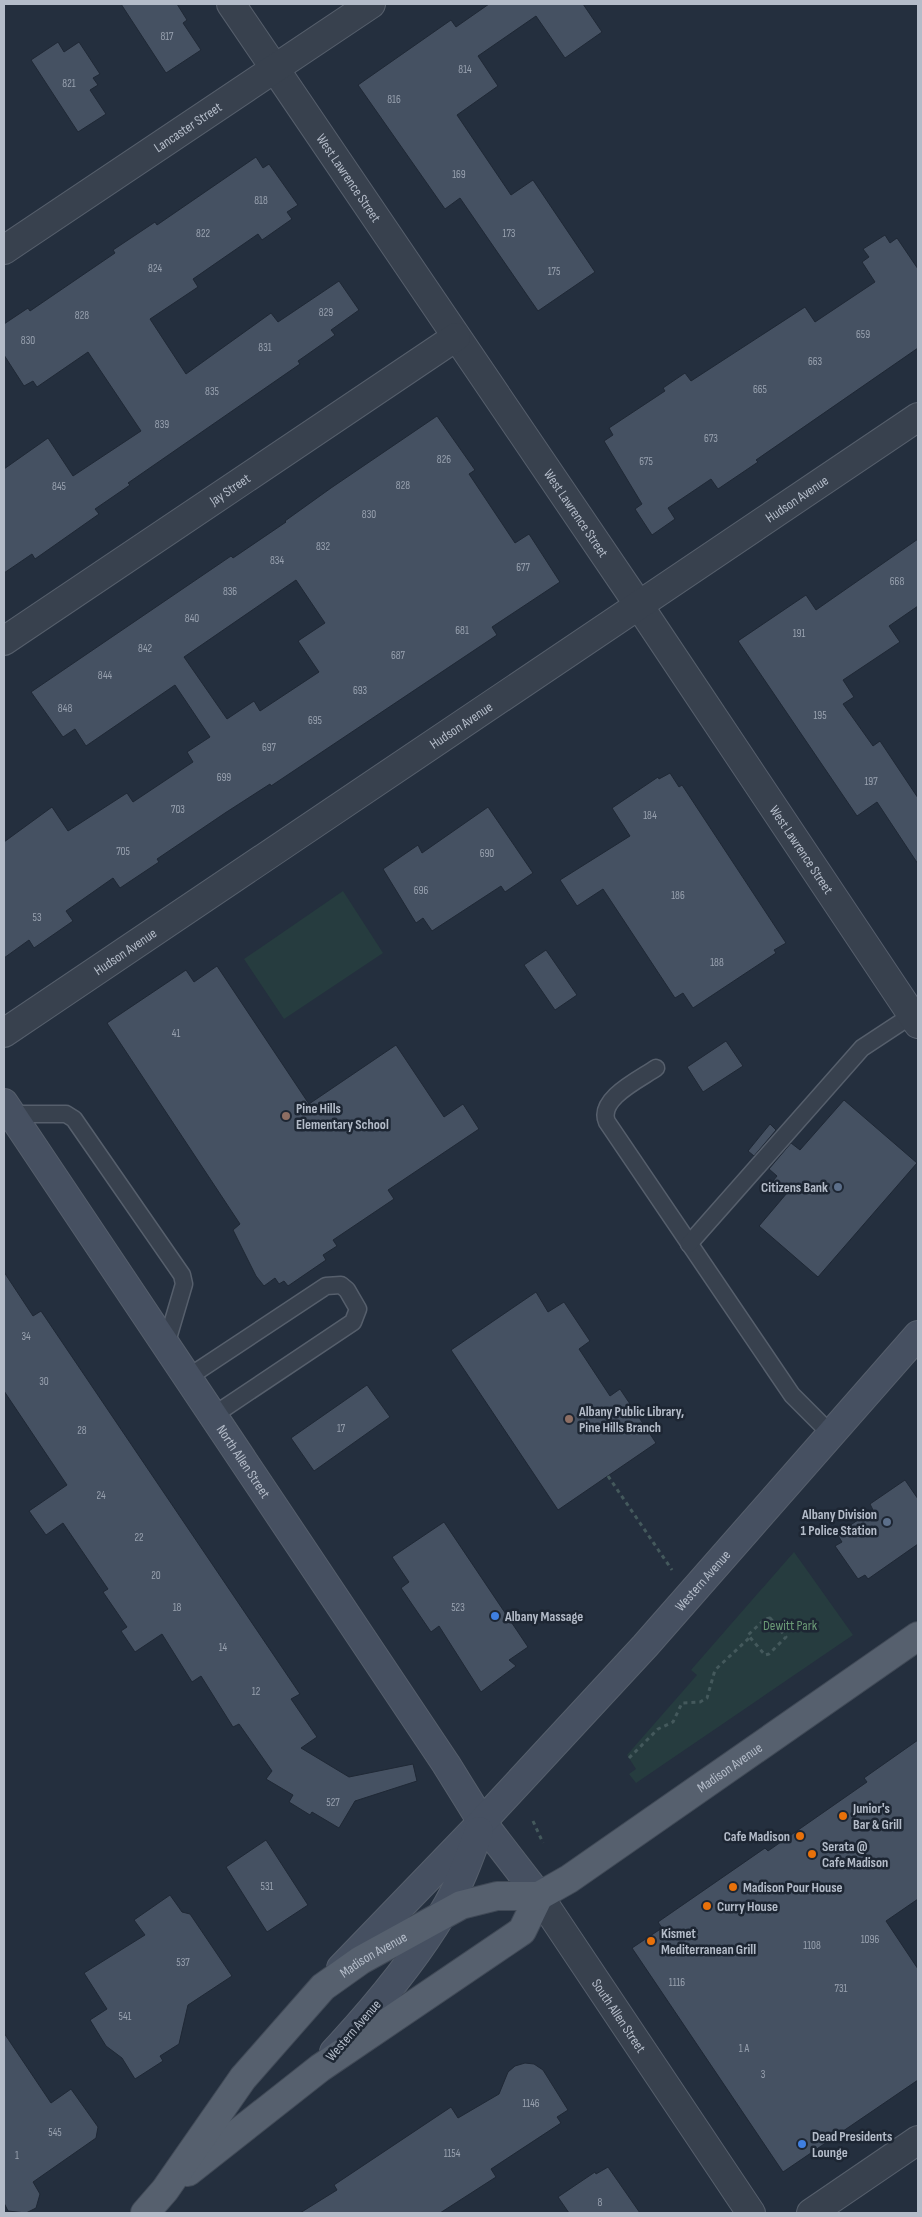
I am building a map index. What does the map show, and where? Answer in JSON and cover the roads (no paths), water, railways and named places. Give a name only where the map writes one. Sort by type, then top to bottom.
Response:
[{"type":"main road","name":"Madison Avenue","points":[[323,1987],[361,1960],[443,1914],[461,1906],[497,1896],[539,1896],[569,1879],[918,1636]]},
{"type":"main road","points":[[320,2068],[522,1931],[539,1896]]},
{"type":"main road","name":"Western Avenue","points":[[145,2213],[165,2190],[243,2078],[323,1987]]},
{"type":"main road","name":"Western Avenue","points":[[165,2190],[320,2068]]},
{"type":"street","name":"West Lawrence Street","points":[[231,4],[638,604],[915,1020]]},
{"type":"street","name":"Lancaster Street","points":[[4,250],[371,4]]},
{"type":"street","name":"Jay Street","points":[[4,641],[456,338]]},
{"type":"street","name":"Hudson Avenue","points":[[4,1033],[918,416]]},
{"type":"street","name":"North Allen Street","points":[[8,1109],[187,1378],[214,1415],[446,1764],[482,1822]]},
{"type":"street","name":"Western Avenue","points":[[323,1987],[482,1822],[689,1595],[918,1335]]},
{"type":"street","name":"Western Avenue","points":[[320,2068],[359,2026],[443,1914],[464,1870],[482,1822]]},
{"type":"street","name":"South Allen Street","points":[[482,1822],[539,1896],[751,2213]]},
{"type":"street","points":[[811,2213],[918,2140]]},
{"type":"lane","points":[[689,1244],[862,1048],[915,1020]]},
{"type":"lane","points":[[656,1068],[613,1098],[606,1106],[605,1118],[792,1395],[831,1434]]},
{"type":"lane","points":[[8,1109],[66,1114],[74,1118],[182,1275],[184,1284],[166,1344]]},
{"type":"lane","points":[[187,1378],[326,1286],[341,1285],[347,1290],[358,1309],[353,1322],[214,1415]]},
{"type":"place","name":"Pine Hills Elementary School","points":[[286,1116]]},
{"type":"place","name":"Citizens Bank","points":[[838,1187]]},
{"type":"place","name":"Albany Public Library, Pine Hills Branch","points":[[569,1419]]},
{"type":"place","name":"Albany Division 1 Police Station","points":[[887,1522]]},
{"type":"place","name":"Albany Massage","points":[[495,1616]]},
{"type":"place","name":"Junior's Bar & Grill","points":[[843,1816]]},
{"type":"place","name":"Cafe Madison","points":[[800,1836]]},
{"type":"place","name":"Serata @ Cafe Madison","points":[[812,1854]]},
{"type":"place","name":"Madison Pour House","points":[[733,1887]]},
{"type":"place","name":"Curry House","points":[[707,1906]]},
{"type":"place","name":"Kismet Mediterranean Grill","points":[[651,1941]]},
{"type":"place","name":"Dead Presidents Lounge","points":[[802,2144]]},
{"type":"park label","name":"Dewitt Park","points":[[790,1625]]}]
